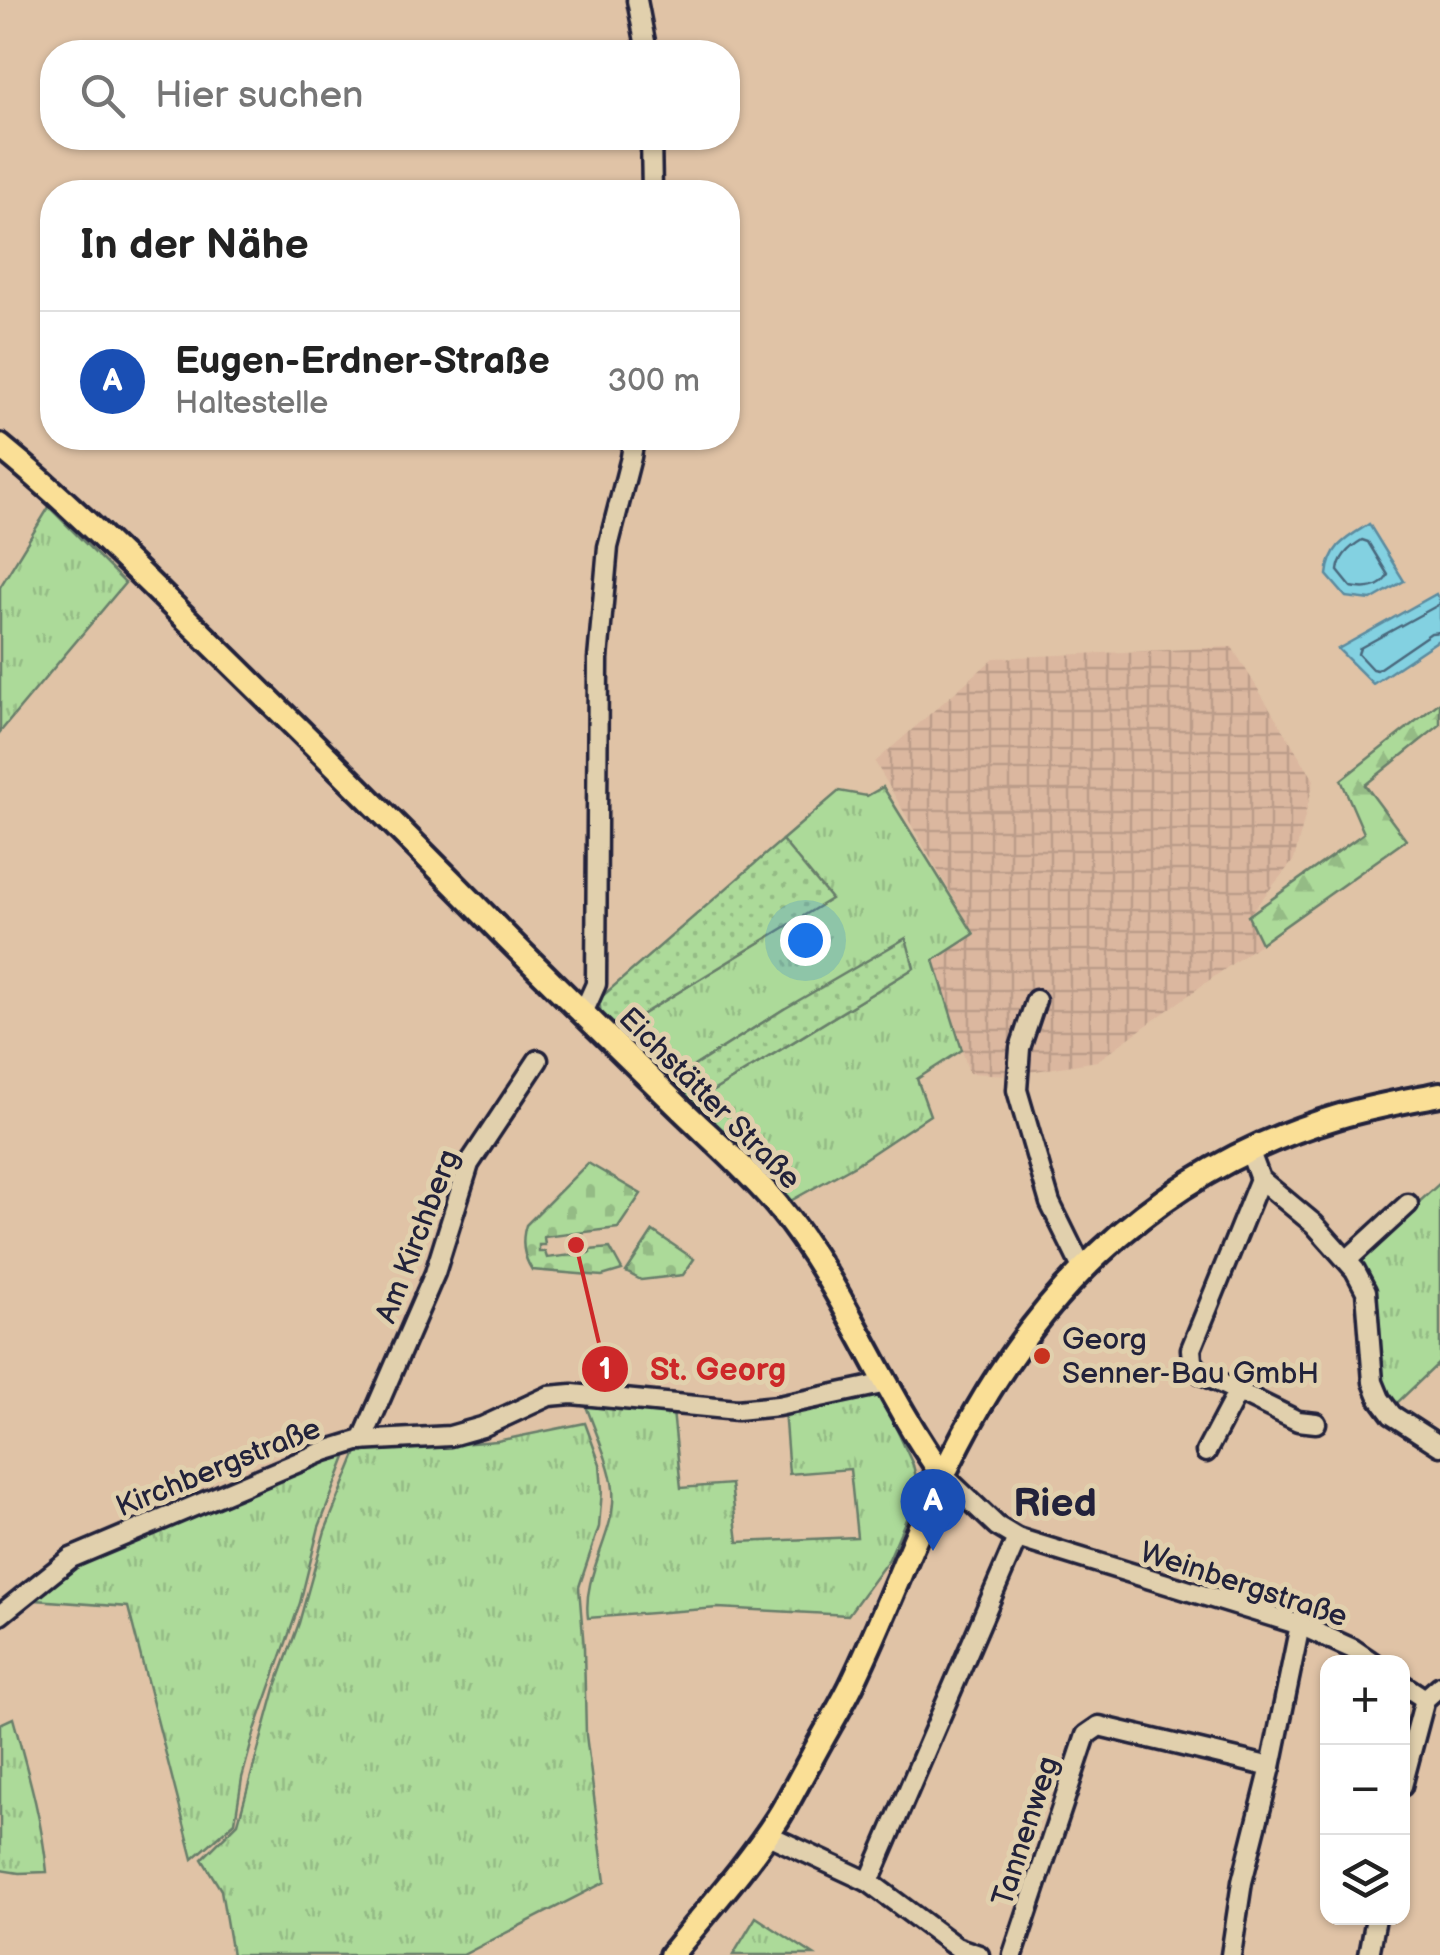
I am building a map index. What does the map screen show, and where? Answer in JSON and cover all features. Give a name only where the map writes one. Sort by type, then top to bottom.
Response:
[{"type":"main road","name":"Eichstätter Straße","points":[[0,446],[160,593],[749,1174],[780,1208],[843,1303],[920,1442],[943,1475]]},
{"type":"main road","points":[[670,1955],[778,1818],[850,1686],[943,1475],[1008,1358],[1082,1268],[1157,1204],[1250,1152],[1335,1118],[1440,1094]]},
{"type":"street","points":[[638,0],[645,40]]},
{"type":"street","points":[[651,150],[652,180]]},
{"type":"street","points":[[582,1013],[596,984],[598,659],[608,547],[632,450]]},
{"type":"street","points":[[1036,1000],[1020,1048],[1016,1090],[1050,1202],[1082,1268]]},
{"type":"street","name":"Am Kirchberg","points":[[362,1441],[435,1273],[470,1164],[538,1060]]},
{"type":"street","points":[[1250,1152],[1260,1180],[1314,1224],[1356,1270],[1366,1291],[1374,1382],[1380,1399],[1392,1415],[1440,1446]]},
{"type":"street","points":[[1260,1180],[1191,1349],[1192,1361],[1200,1373],[1237,1393],[1298,1421],[1316,1423]]},
{"type":"street","points":[[1347,1260],[1408,1204]]},
{"type":"street","name":"Kirchbergstraße","points":[[0,1615],[70,1558],[324,1451],[362,1441],[450,1436],[482,1427],[548,1396],[572,1394],[737,1410],[778,1406],[888,1383]]},
{"type":"street","points":[[1206,1452],[1237,1393]]},
{"type":"street","name":"Weinbergstraße","points":[[943,1475],[997,1526],[1017,1538],[1300,1625],[1362,1655]]},
{"type":"street","points":[[869,1882],[1017,1538]]},
{"type":"street","points":[[1232,1955],[1242,1882],[1300,1625]]},
{"type":"street","points":[[1410,1756],[1425,1699],[1440,1686]]},
{"type":"street","points":[[1410,1689],[1425,1699]]},
{"type":"street","name":"Tannenweg","points":[[1013,1955],[1086,1735],[1099,1726],[1271,1767]]},
{"type":"street","points":[[766,1834],[869,1882],[956,1947],[979,1955]]},
{"type":"street","points":[[1369,1955],[1375,1925]]},
{"type":"shaded area","points":[[1232,647],[1314,780],[1294,860],[1248,916],[1261,943],[1097,1061],[1011,1075],[969,1073],[934,960],[974,933],[875,762],[994,658]]},
{"type":"green space","points":[[49,507],[125,583],[0,732],[0,587]]},
{"type":"green space","points":[[1440,702],[1440,725],[1365,785],[1406,840],[1261,943],[1248,916],[1364,833],[1341,780]]},
{"type":"green space","points":[[883,787],[974,934],[934,960],[962,1050],[917,1079],[930,1115],[855,1165],[785,1204],[690,1105],[914,968],[784,1009],[669,1082],[615,1031],[830,899],[782,840],[839,791],[867,796]]},
{"type":"green space","points":[[782,840],[831,899],[615,1031],[601,1015],[599,999]]},
{"type":"green space","points":[[906,938],[914,968],[690,1105],[669,1082],[784,1009]]},
{"type":"green space","points":[[588,1163],[641,1194],[618,1228],[544,1237],[545,1245],[539,1245],[539,1252],[545,1252],[547,1258],[610,1248],[622,1270],[602,1276],[532,1270],[524,1248],[526,1225]]},
{"type":"green space","points":[[1440,1183],[1440,1362],[1395,1405],[1380,1386],[1355,1260]]},
{"type":"green space","points":[[653,1231],[694,1259],[683,1275],[641,1280],[626,1272]]},
{"type":"green space","points":[[880,1393],[913,1465],[919,1489],[889,1559],[848,1615],[718,1608],[588,1618],[590,1585],[610,1521],[613,1489],[584,1400],[673,1411],[681,1488],[731,1484],[738,1542],[857,1537],[850,1469],[789,1474],[784,1409]]},
{"type":"green space","points":[[585,1423],[600,1464],[602,1490],[599,1527],[579,1587],[586,1735],[605,1882],[463,1955],[232,1955],[221,1890],[202,1859],[238,1823],[325,1531],[357,1452],[497,1441]]},
{"type":"green space","points":[[350,1447],[319,1527],[300,1603],[255,1730],[235,1822],[193,1859],[128,1607],[36,1600],[35,1591],[97,1551]]},
{"type":"green space","points":[[13,1718],[38,1813],[47,1872],[0,1870],[0,1724]]},
{"type":"green space","points":[[756,1917],[814,1955],[733,1955]]},
{"type":"water","points":[[1369,524],[1404,581],[1371,600],[1346,597],[1327,575],[1331,557],[1340,544]]},
{"type":"water","points":[[1436,594],[1440,601],[1440,639],[1373,684],[1338,649]]},
{"type":"place","name":"St. Georg","points":[[576,1245]]},
{"type":"place","name":"Georg Senner-Bau GmbH","points":[[1042,1356]]},
{"type":"place","name":"Eugen-Erdner-Straße","points":[[933,1551]]},
{"type":"district","name":"Ried","points":[[1055,1502]]}]
